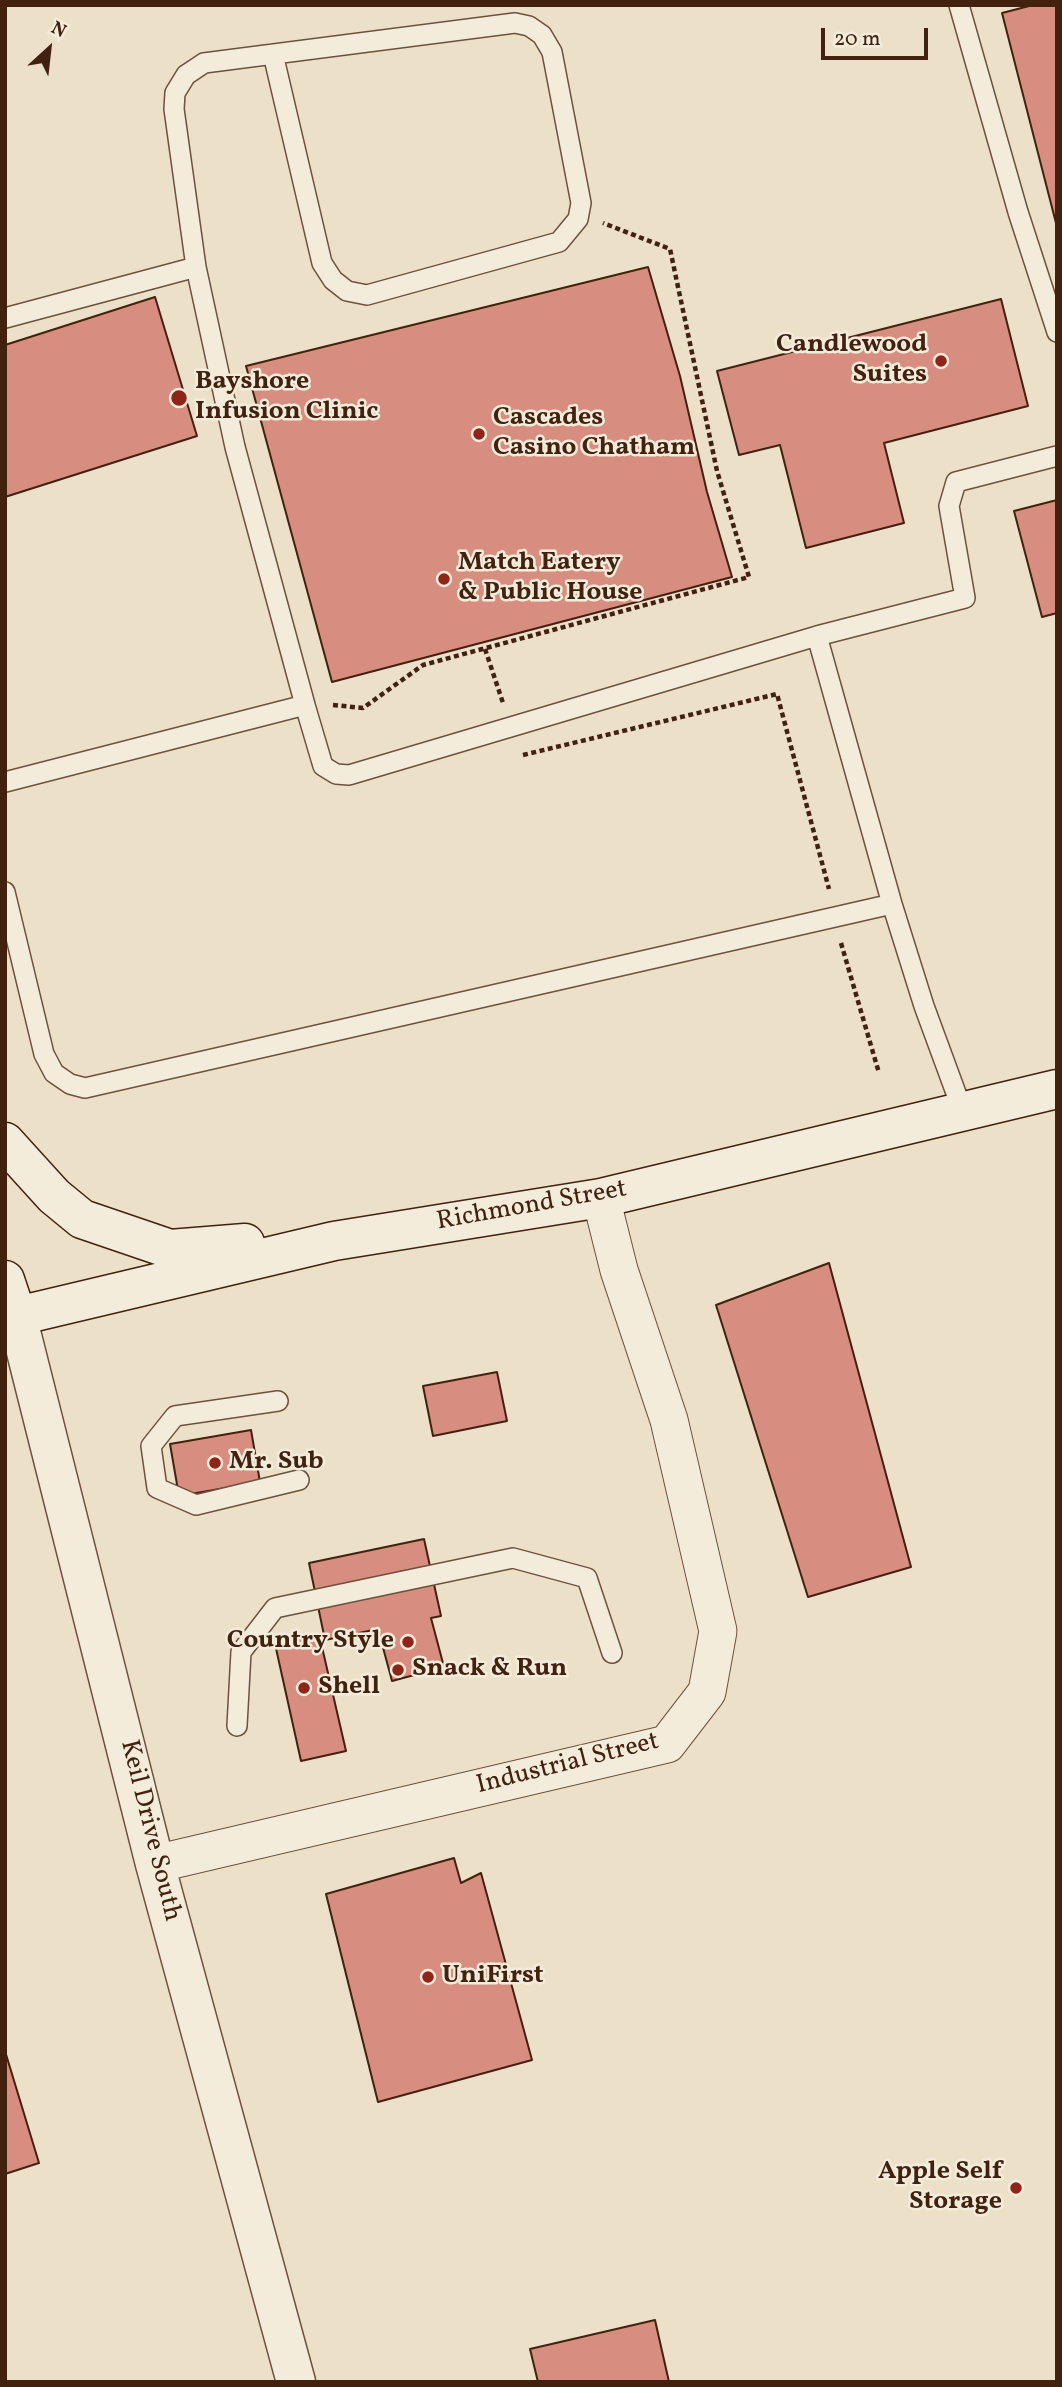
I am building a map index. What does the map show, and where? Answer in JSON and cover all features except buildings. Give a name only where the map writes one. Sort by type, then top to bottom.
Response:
[{"type":"main road","name":"Richmond Street","points":[[11,1317],[334,1241],[601,1198],[1057,1089]]},
{"type":"main road","points":[[5,1142],[54,1196],[82,1219],[170,1249],[226,1243],[334,1241]]},
{"type":"main road","name":"Keil Drive South","points":[[5,1280],[11,1317],[155,1864],[296,2382]]},
{"type":"street","name":"Industrial Street","points":[[155,1864],[667,1744],[707,1692],[718,1631],[668,1420],[619,1270],[601,1198]]},
{"type":"lane","points":[[959,5],[1018,212],[1057,332]]},
{"type":"lane","points":[[273,54],[323,263],[333,280],[347,291],[367,295],[559,242],[578,219],[581,203],[552,52],[542,35],[529,26],[515,23],[273,54],[204,63],[186,75],[175,93],[174,109],[196,267],[235,447],[304,705],[323,766],[336,774],[349,775],[817,636],[965,598],[949,506],[956,482],[1057,456]]},
{"type":"lane","points":[[5,318],[196,267]]},
{"type":"lane","points":[[817,636],[892,904],[941,1056],[963,1112]]},
{"type":"lane","points":[[5,782],[304,705]]},
{"type":"lane","points":[[5,892],[44,1055],[54,1073],[70,1084],[85,1088],[892,904]]},
{"type":"lane","points":[[278,1401],[174,1416],[151,1446],[157,1488],[196,1505],[299,1480]]},
{"type":"lane","points":[[237,1726],[241,1652],[275,1608],[513,1558],[587,1578],[612,1653]]},
{"type":"path","points":[[328,696],[333,705],[363,708],[423,665],[749,577],[717,471],[670,248],[579,214]]},
{"type":"path","points":[[485,649],[521,756],[777,694],[830,894]]},
{"type":"path","points":[[841,943],[879,1073]]},
{"type":"place","name":"Candlewood Suites","points":[[941,361]]},
{"type":"place","name":"Bayshore Infusion Clinic","points":[[179,398]]},
{"type":"place","name":"Cascades Casino Chatham","points":[[479,434]]},
{"type":"place","name":"Match Eatery & Public House","points":[[444,579]]},
{"type":"place","name":"Mr. Sub","points":[[215,1463]]},
{"type":"place","name":"Country Style","points":[[408,1642]]},
{"type":"place","name":"Snack & Run","points":[[398,1670]]},
{"type":"place","name":"Shell","points":[[304,1688]]},
{"type":"place","name":"UniFirst","points":[[428,1977]]},
{"type":"place","name":"Apple Self Storage","points":[[1016,2188]]}]
